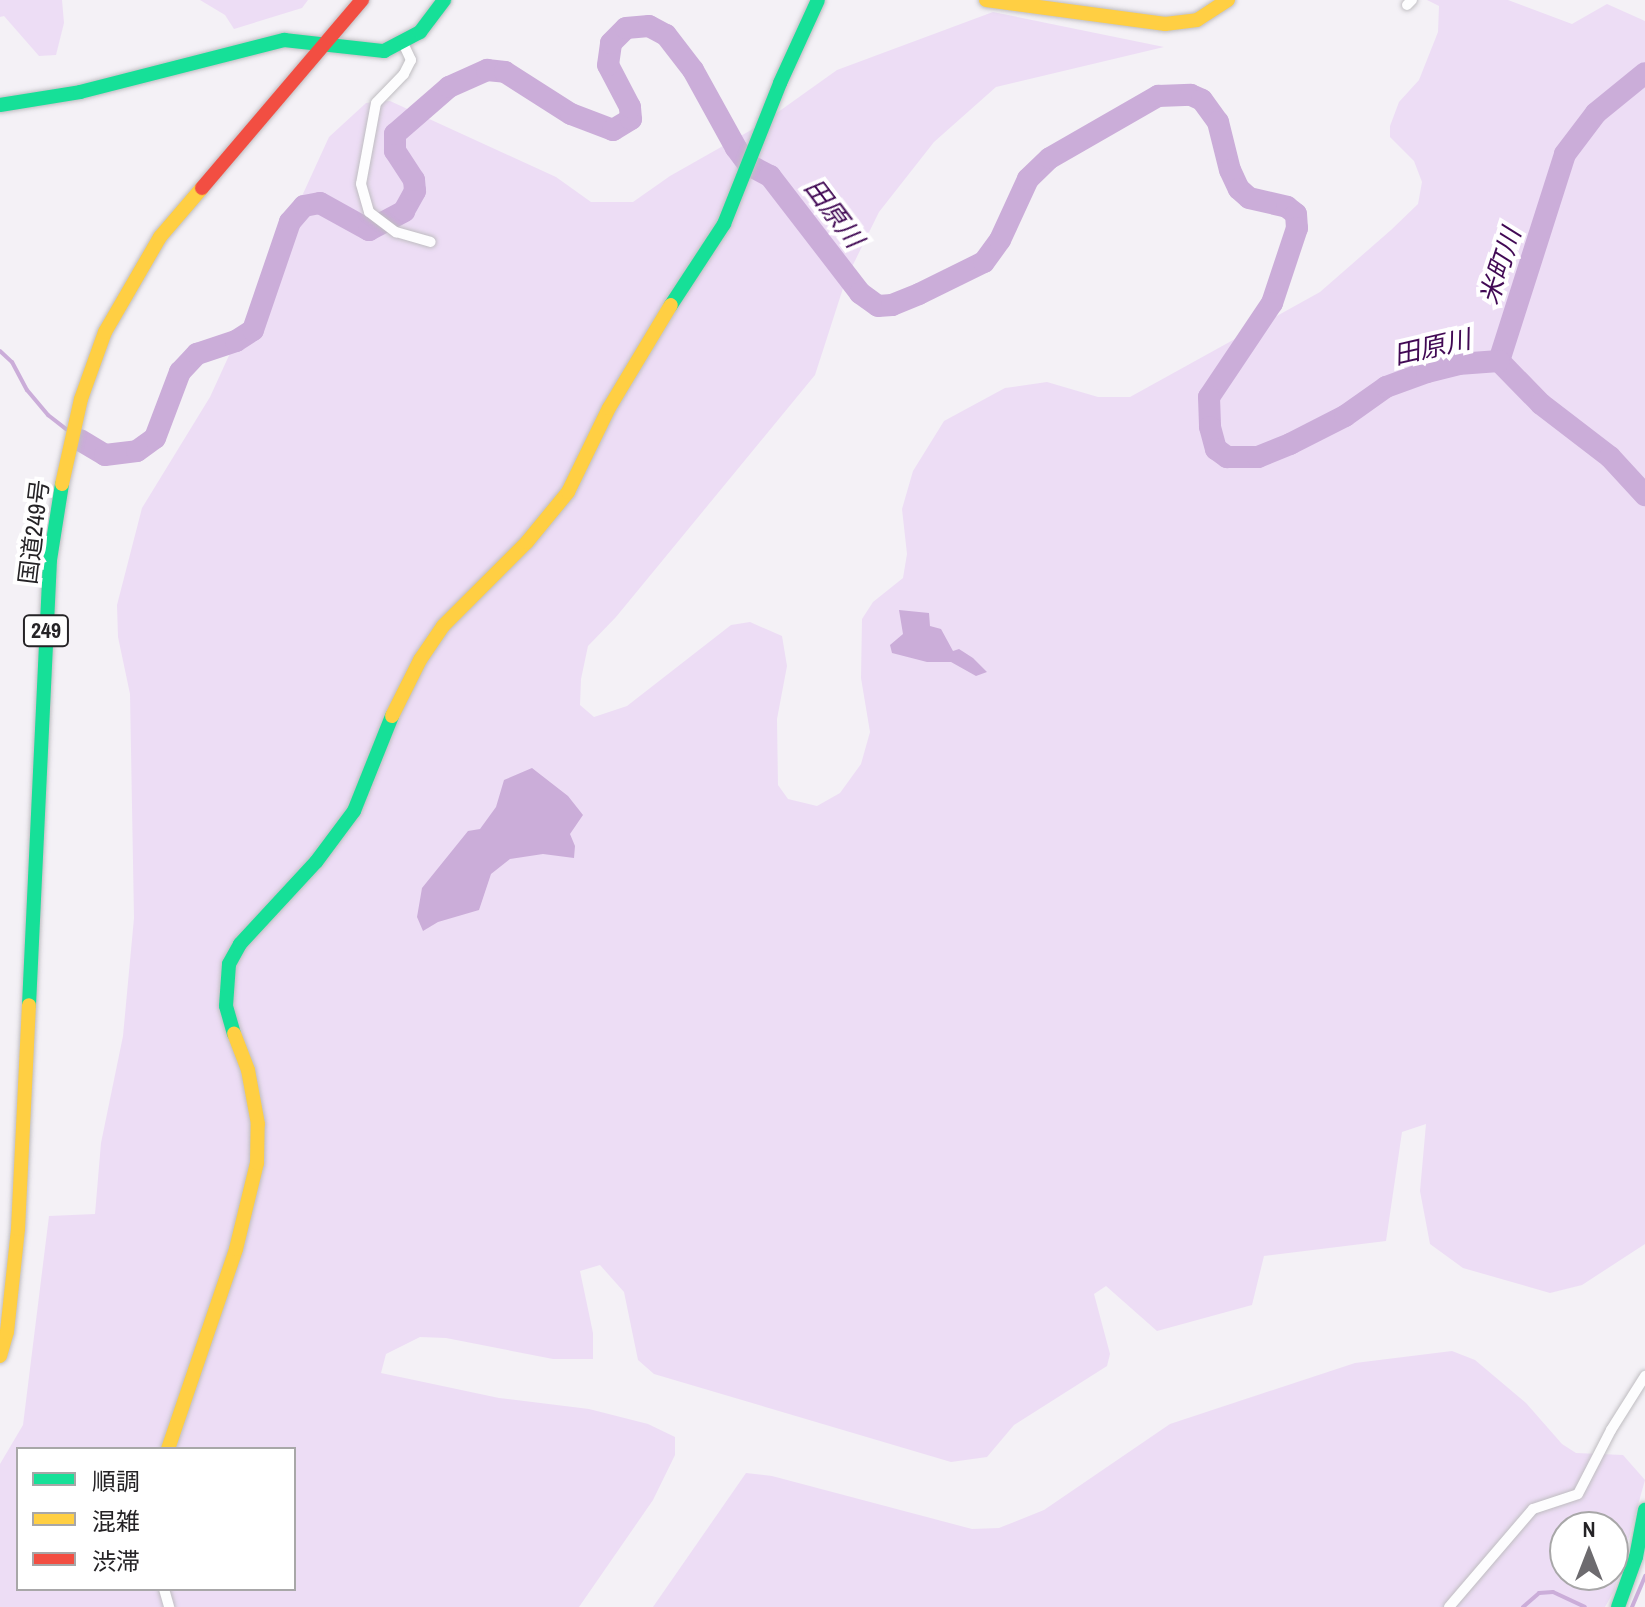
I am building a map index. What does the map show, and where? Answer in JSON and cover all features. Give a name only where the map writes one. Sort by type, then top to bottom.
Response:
[{"type":"main road","name":"国道249号","points":[[0,1356],[7,1332],[18,1229],[50,560],[64,472],[81,399],[105,332],[160,237],[362,0]]},
{"type":"main road","points":[[0,105],[80,92],[284,40],[384,51],[420,32],[444,0]]},
{"type":"main road","points":[[169,1447],[236,1249],[257,1163],[258,1124],[248,1070],[231,1028],[226,1006],[229,964],[240,944],[316,862],[354,811],[385,729],[420,660],[443,626],[527,542],[568,492],[609,408],[652,334],[724,224],[780,83],[818,0]]},
{"type":"main road","points":[[986,0],[1165,24],[1197,20],[1228,0]]},
{"type":"main road","points":[[1618,1607],[1636,1557],[1645,1510]]},
{"type":"street","points":[[403,43],[411,60],[404,74],[376,103],[361,184],[369,212],[396,232],[431,242]]},
{"type":"street","points":[[1449,1607],[1533,1509],[1578,1494],[1611,1430],[1645,1376]]},
{"type":"shaded area","points":[[0,0],[62,0],[64,23],[56,55],[39,56],[4,16],[0,17]]},
{"type":"shaded area","points":[[200,0],[308,0],[302,8],[234,29],[225,15]]},
{"type":"shaded area","points":[[1427,0],[1508,0],[1572,24],[1607,4],[1645,21],[1645,1244],[1582,1285],[1550,1293],[1463,1268],[1430,1244],[1420,1191],[1426,1124],[1402,1132],[1386,1241],[1264,1256],[1252,1305],[1157,1331],[1106,1286],[1094,1294],[1110,1354],[1107,1366],[1014,1425],[987,1457],[951,1462],[654,1374],[638,1360],[624,1292],[600,1265],[580,1271],[593,1333],[593,1359],[553,1359],[446,1338],[420,1337],[386,1354],[381,1373],[499,1398],[589,1409],[648,1424],[675,1437],[675,1455],[653,1500],[579,1607],[0,1607],[0,1464],[23,1425],[49,1216],[95,1214],[101,1143],[123,1036],[134,918],[130,694],[118,637],[117,605],[142,508],[210,397],[329,137],[366,103],[390,101],[556,177],[591,202],[633,202],[670,176],[760,125],[837,70],[993,12],[1164,47],[996,87],[934,142],[879,212],[846,279],[815,375],[616,617],[588,646],[581,679],[580,705],[594,717],[627,706],[731,625],[750,622],[782,636],[787,666],[777,719],[778,785],[788,799],[817,806],[840,793],[861,764],[870,732],[861,678],[862,619],[873,602],[903,578],[907,554],[902,509],[913,471],[944,421],[1005,388],[1047,382],[1098,397],[1130,397],[1320,292],[1418,204],[1422,182],[1414,161],[1390,137],[1390,126],[1399,102],[1419,80],[1438,32],[1439,6]]},
{"type":"shaded area","points":[[899,610],[929,613],[930,626],[941,629],[953,651],[959,649],[987,672],[976,676],[951,662],[927,662],[892,653],[890,645],[903,634]]},
{"type":"shaded area","points":[[532,768],[568,796],[583,815],[570,834],[575,846],[574,858],[543,854],[510,859],[491,874],[479,910],[438,922],[423,931],[417,917],[422,888],[468,831],[480,829],[496,807],[504,780]]},
{"type":"shaded area","points":[[1452,1351],[1475,1360],[1526,1403],[1562,1444],[1576,1453],[1623,1455],[1645,1480],[1629,1537],[1629,1511],[1549,1511],[1549,1591],[1614,1591],[1605,1607],[653,1607],[746,1473],[772,1476],[972,1529],[999,1528],[1044,1510],[1170,1424],[1355,1363]]},
{"type":"waterway","name":"田原川","points":[[80,440],[105,455],[137,451],[155,438],[180,372],[197,354],[236,341],[253,330],[290,222],[304,206],[320,203],[369,230],[404,211],[415,191],[414,180],[395,151],[395,134],[449,87],[487,70],[505,72],[571,114],[613,130],[631,119],[630,107],[608,65],[611,43],[626,28],[649,26],[666,35],[693,70],[736,148],[749,165],[770,176],[860,293],[878,306],[892,305],[919,294],[984,262],[1000,240],[1028,179],[1050,158],[1158,96],[1191,95],[1202,100],[1218,122],[1230,170],[1239,189],[1249,198],[1287,207],[1296,214],[1297,228],[1272,303],[1209,397],[1210,427],[1216,449],[1227,457],[1258,457],[1290,444],[1345,416],[1386,387],[1427,372],[1458,364],[1499,361]]},
{"type":"waterway","name":"米町川","points":[[1499,361],[1565,154],[1596,113],[1645,73]]},
{"type":"waterway","name":"田原川","points":[[0,351],[12,362],[27,390],[48,415],[66,429]]},
{"type":"waterway","name":"米町川","points":[[1499,361],[1541,404],[1610,457],[1645,495]]},
{"type":"waterway","points":[[1632,1607],[1645,1576]]},
{"type":"waterway","points":[[1523,1607],[1539,1593],[1553,1592],[1585,1607]]},
{"type":"traffic: fast","points":[[0,105],[80,92],[284,40],[384,51],[420,32],[444,0]]},
{"type":"traffic: fast","points":[[671,305],[724,224],[780,83],[818,0]]},
{"type":"traffic: fast","points":[[29,1005],[50,560],[62,484]]},
{"type":"traffic: fast","points":[[234,1034],[226,1006],[229,964],[240,944],[316,862],[354,811],[392,716]]},
{"type":"traffic: fast","points":[[1618,1607],[1636,1557],[1645,1510]]},
{"type":"traffic: slow","points":[[986,0],[1165,24],[1197,20],[1228,0]]},
{"type":"traffic: slow","points":[[62,484],[81,399],[105,332],[160,237],[202,188]]},
{"type":"traffic: slow","points":[[392,716],[420,660],[443,626],[527,542],[568,492],[609,408],[671,305]]},
{"type":"traffic: slow","points":[[0,1356],[7,1332],[18,1229],[29,1005]]},
{"type":"traffic: slow","points":[[169,1447],[236,1249],[257,1163],[258,1124],[248,1070],[234,1034]]},
{"type":"traffic: jam","points":[[202,188],[362,0]]}]
